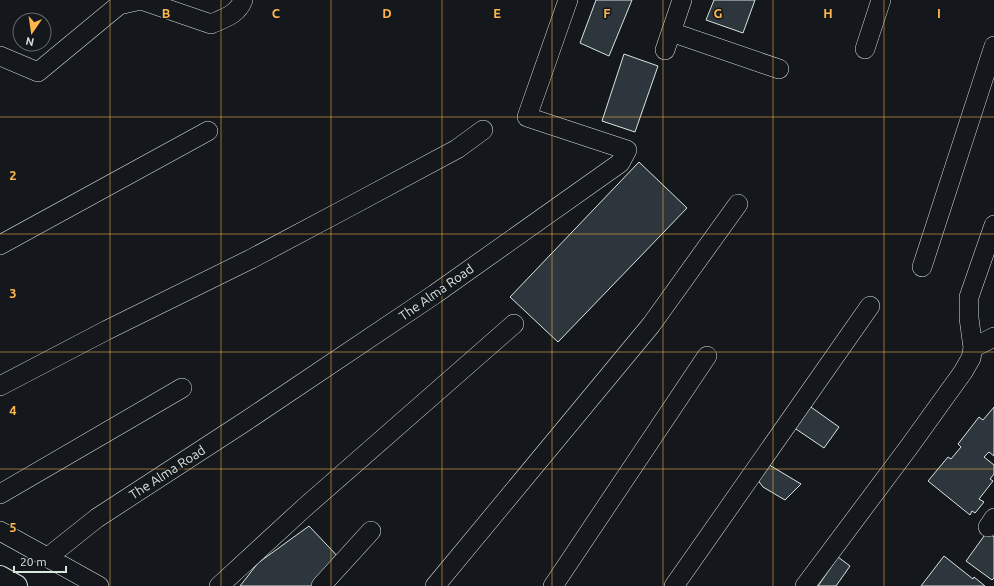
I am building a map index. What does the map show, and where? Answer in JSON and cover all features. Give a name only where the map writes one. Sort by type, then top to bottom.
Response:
[{"type":"highway","points":[[0,578],[16,586]]},
{"type":"street","points":[[0,56],[38,72],[119,5],[141,0],[212,24],[228,17],[240,7],[243,0]]},
{"type":"street","name":"The Alma Road","points":[[48,557],[97,518],[435,294],[620,163],[627,150],[527,117],[568,0]]},
{"type":"street","points":[[665,50],[682,0]]},
{"type":"street","points":[[865,49],[881,0]]},
{"type":"street","points":[[671,32],[779,69]]},
{"type":"street","points":[[922,267],[994,46]]},
{"type":"street","points":[[0,386],[107,330],[251,259],[345,210],[457,149],[483,130]]},
{"type":"street","points":[[0,245],[208,131]]},
{"type":"street","points":[[435,586],[651,325],[738,204]]},
{"type":"street","points":[[805,586],[962,372],[970,358],[973,348],[969,318],[969,297],[994,225]]},
{"type":"street","points":[[674,586],[870,306]]},
{"type":"street","points":[[219,586],[304,508],[514,324]]},
{"type":"street","points":[[973,348],[994,337]]},
{"type":"street","points":[[553,586],[706,356]]},
{"type":"street","points":[[0,494],[182,388]]},
{"type":"street","points":[[0,531],[99,586]]},
{"type":"street","points":[[321,586],[371,531]]},
{"type":"building","points":[[596,0],[632,0],[609,56],[580,43]]},
{"type":"building","points":[[714,0],[755,0],[743,33],[706,20]]},
{"type":"building","points":[[624,54],[658,66],[635,132],[602,121]]},
{"type":"building","points":[[639,162],[687,208],[558,342],[510,297]]},
{"type":"building","points":[[808,405],[839,427],[824,448],[793,427]]},
{"type":"building","points":[[994,407],[994,456],[989,452],[984,457],[994,465],[994,474],[990,479],[993,481],[979,499],[984,502],[975,513],[972,511],[970,515],[928,481],[948,457],[951,459],[961,447],[958,444],[979,417],[983,420]]},
{"type":"building","points":[[766,463],[801,484],[785,500],[763,487],[757,479]]},
{"type":"building","points":[[309,526],[343,562],[317,586],[240,586],[258,563]]},
{"type":"building","points":[[987,532],[994,537],[994,578],[992,580],[966,561]]},
{"type":"building","points":[[944,556],[973,579],[974,577],[985,586],[921,586]]},
{"type":"building","points":[[838,557],[850,566],[836,586],[818,586]]}]
